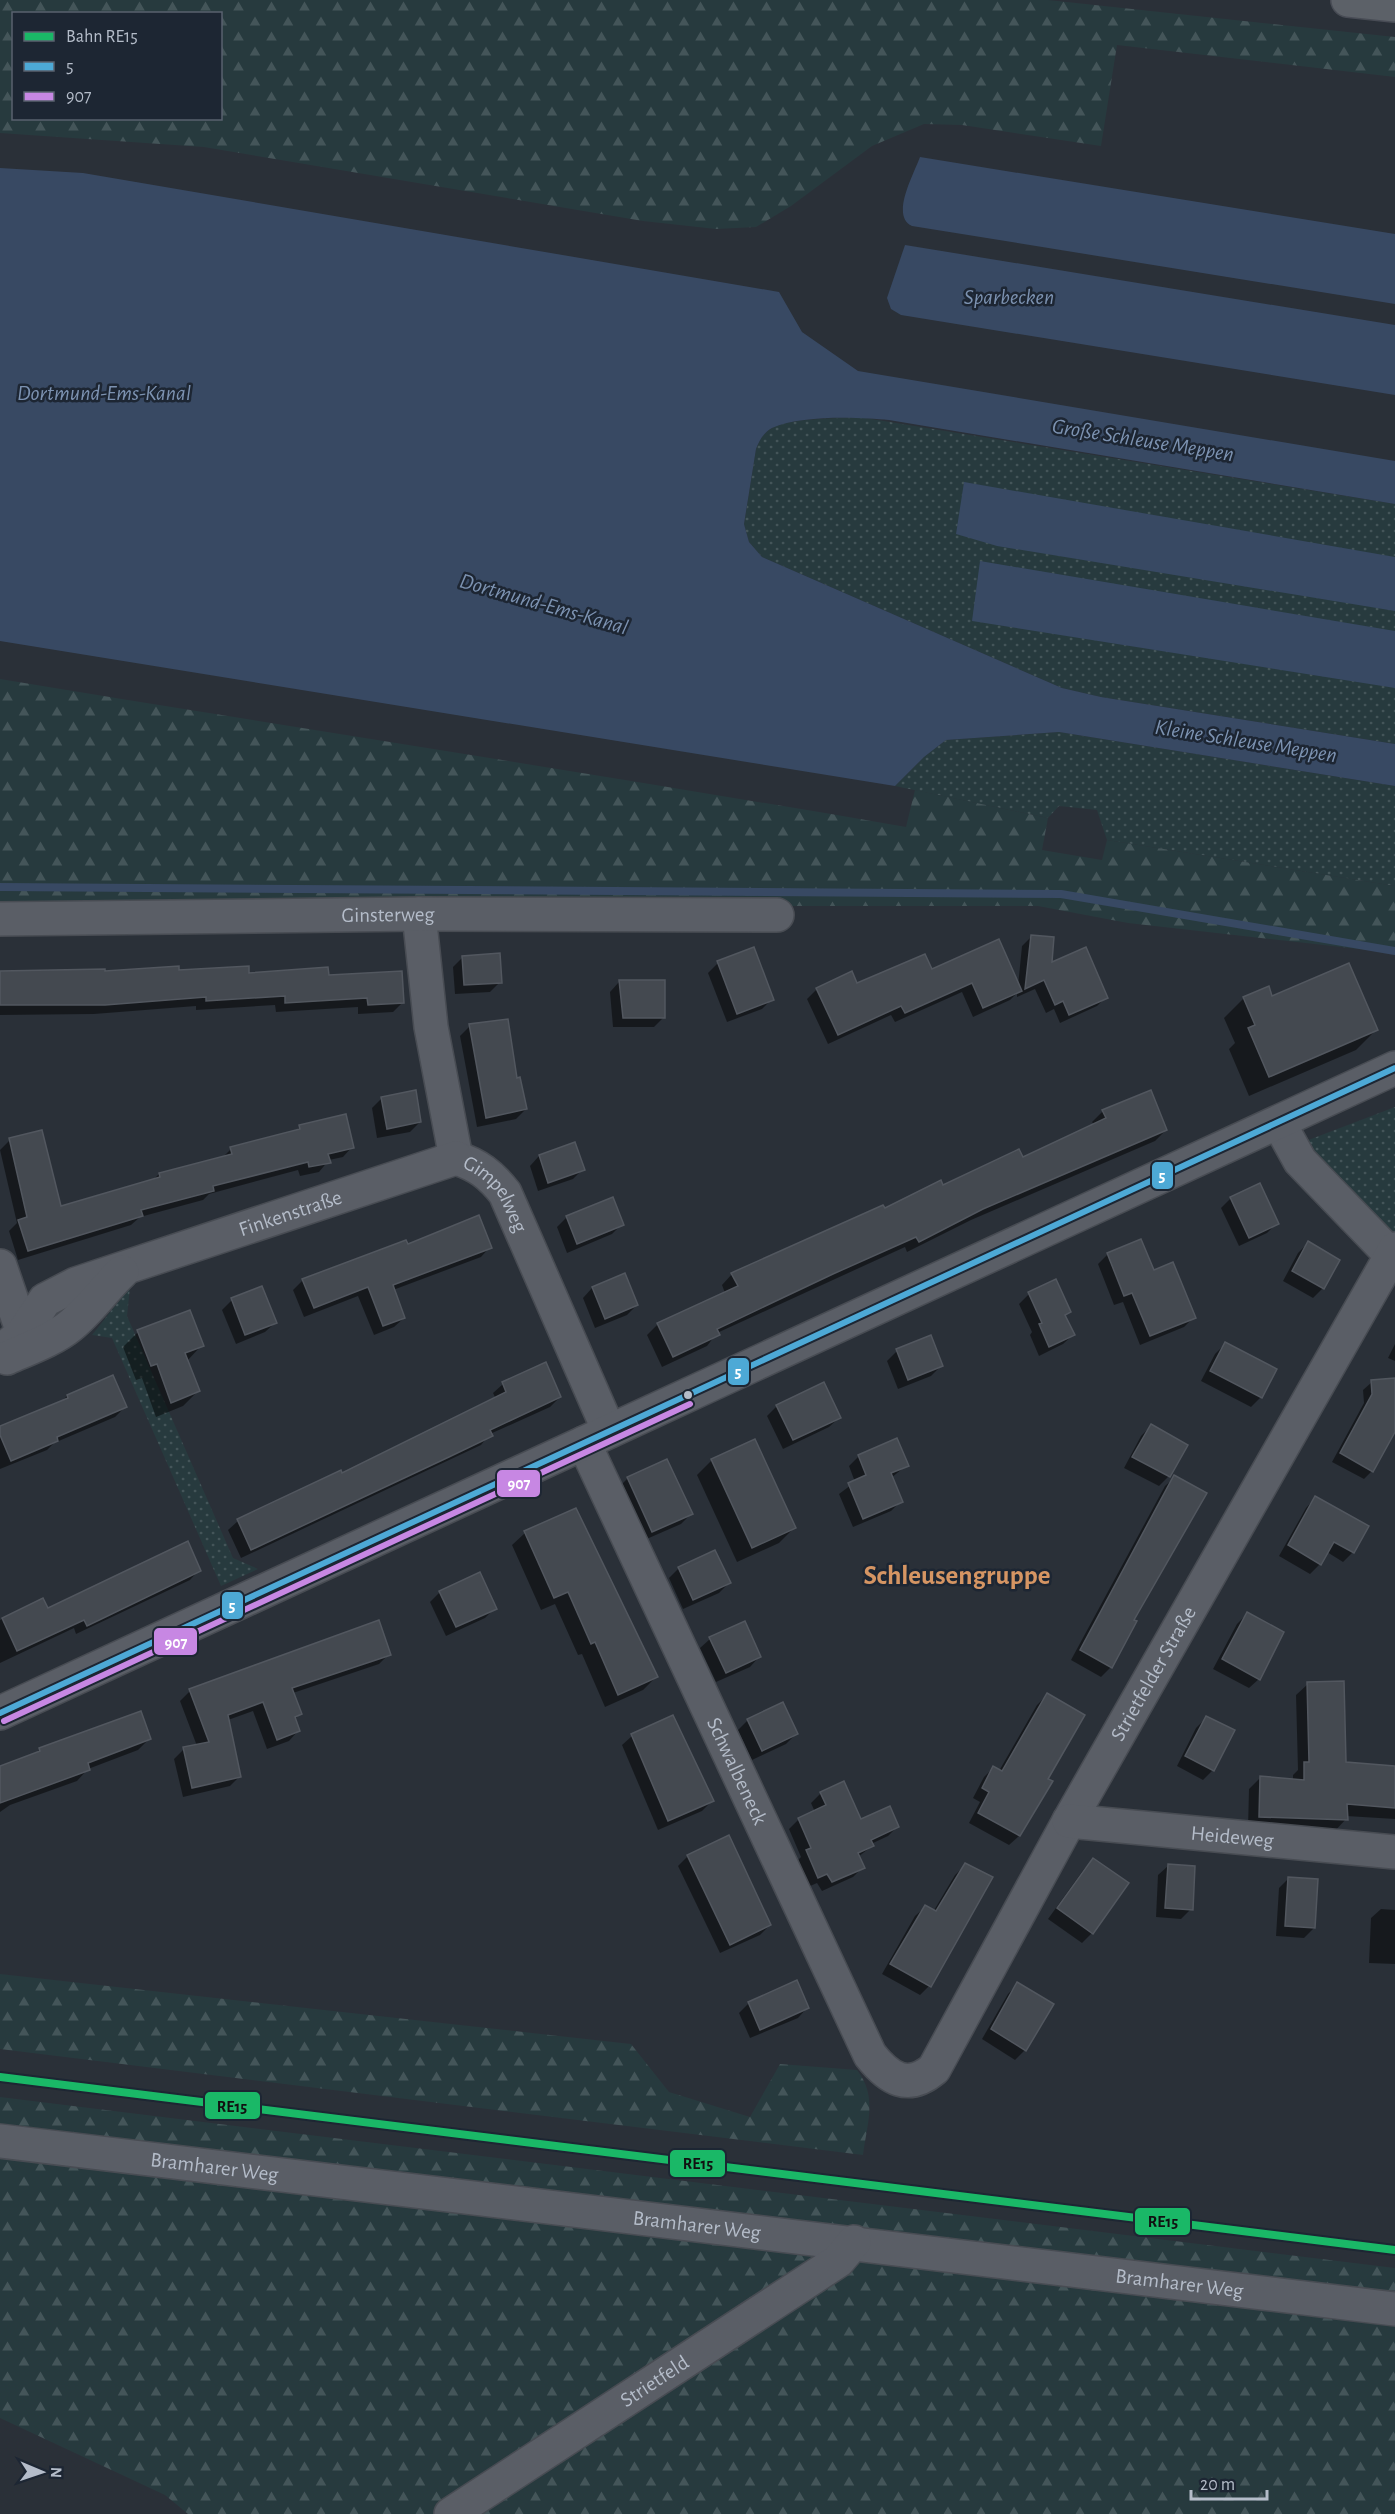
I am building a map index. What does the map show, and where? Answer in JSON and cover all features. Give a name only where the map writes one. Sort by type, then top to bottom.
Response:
[{"type":"main road","points":[[1348,0],[1395,5]]},
{"type":"street","name":"Ginsterweg","points":[[0,919],[418,915],[777,915]]},
{"type":"street","name":"Gimpelweg","points":[[418,915],[431,1027],[456,1158],[474,1164],[493,1178],[505,1193],[597,1437]]},
{"type":"street","points":[[0,1713],[1395,1068]]},
{"type":"street","name":"Strietfelder Straße","points":[[910,2081],[921,2080],[934,2069],[1069,1821],[1393,1252],[1300,1161],[1280,1123]]},
{"type":"street","name":"Finkenstraße","points":[[12,1342],[45,1300],[76,1284],[456,1158]]},
{"type":"street","points":[[0,1266],[12,1342]]},
{"type":"street","name":"Finkenstraße","points":[[0,1362],[68,1329],[82,1316],[102,1290],[126,1268]]},
{"type":"street","name":"Schwalbeneck","points":[[597,1437],[870,2055],[881,2069],[895,2077],[910,2081]]},
{"type":"street","name":"Heideweg","points":[[1069,1821],[1395,1852]]},
{"type":"street","name":"Bramharer Weg","points":[[0,2141],[854,2242],[1395,2309]]},
{"type":"street","name":"Strietfeld","points":[[450,2514],[838,2261],[854,2242]]},
{"type":"green space","points":[[0,0],[1048,0],[1395,37],[1395,77],[1117,45],[1101,146],[962,125],[924,124],[872,146],[791,206],[756,227],[716,229],[643,221],[204,147],[0,133]]},
{"type":"green space","points":[[859,417],[1395,504],[1395,744],[1101,697],[1062,688],[762,557],[749,542],[744,524],[756,449],[763,436],[769,430],[787,423],[812,419]]},
{"type":"green space","points":[[0,679],[906,827],[915,790],[1048,818],[1042,850],[1102,860],[1107,840],[1395,886],[1395,953],[1128,923],[1038,906],[411,906],[0,903]]},
{"type":"green space","points":[[1059,732],[1395,786],[1395,886],[1107,840],[1097,810],[1059,806],[1048,818],[895,786],[924,757],[946,740]]},
{"type":"green space","points":[[1395,1107],[1395,1234],[1387,1233],[1298,1144]]},
{"type":"green space","points":[[130,1287],[127,1316],[233,1558],[258,1569],[221,1586],[112,1338],[92,1335]]},
{"type":"green space","points":[[0,1974],[631,2044],[669,2092],[750,2117],[780,2064],[857,2070],[867,2090],[869,2100],[863,2155],[0,2049]]},
{"type":"green space","points":[[0,2097],[1395,2268],[1395,2297],[0,2130]]},
{"type":"green space","points":[[0,2153],[1395,2320],[1395,2514],[188,2514],[165,2495],[0,2418]]},
{"type":"water","name":"Sparbecken","points":[[920,157],[1395,234],[1395,304],[912,226],[906,221],[903,204]]},
{"type":"water","points":[[0,168],[83,173],[779,292],[802,332],[858,371],[1395,461],[1395,504],[889,420],[814,419],[772,428],[762,437],[756,449],[744,524],[749,542],[762,557],[1062,688],[1101,697],[1395,744],[1395,786],[1059,732],[946,740],[924,757],[895,786],[0,641]]},
{"type":"water","name":"Sparbecken","points":[[905,245],[1395,325],[1395,395],[901,315],[891,309],[887,298]]},
{"type":"water","points":[[964,482],[1395,557],[1395,611],[997,546],[956,534]]},
{"type":"water","points":[[980,561],[1395,631],[1395,688],[972,621]]},
{"type":"building","points":[[1031,935],[1054,937],[1052,962],[1086,947],[1108,998],[1069,1015],[1063,1001],[1055,1005],[1044,980],[1025,989]]},
{"type":"building","points":[[999,939],[1022,991],[983,1008],[972,983],[905,1013],[901,1006],[838,1035],[816,988],[852,971],[857,983],[925,954],[932,969]]},
{"type":"building","points":[[754,947],[774,1000],[737,1014],[717,961]]},
{"type":"building","points":[[500,953],[502,983],[464,985],[462,956]]},
{"type":"building","points":[[1349,963],[1378,1030],[1269,1077],[1248,1028],[1255,1025],[1243,997],[1269,986],[1272,996]]},
{"type":"building","points":[[179,966],[179,970],[249,966],[249,973],[328,967],[329,975],[402,971],[404,1003],[368,1005],[367,998],[285,1003],[285,996],[206,1001],[206,997],[105,1005],[0,1005],[0,971],[105,969],[105,971]]},
{"type":"building","points":[[619,980],[665,980],[665,1018],[623,1018]]},
{"type":"building","points":[[508,1019],[517,1078],[520,1077],[527,1109],[486,1118],[469,1024]]},
{"type":"building","points":[[416,1090],[421,1122],[387,1129],[381,1097]]},
{"type":"building","points":[[1151,1090],[1167,1130],[983,1209],[919,1242],[916,1237],[833,1274],[717,1329],[720,1335],[673,1357],[657,1323],[738,1286],[731,1273],[883,1205],[885,1208],[941,1180],[943,1185],[1019,1149],[1023,1157],[1106,1118],[1102,1110]]},
{"type":"building","points":[[346,1114],[354,1148],[328,1154],[331,1163],[309,1167],[308,1162],[213,1186],[214,1191],[141,1210],[143,1216],[28,1251],[18,1220],[27,1217],[9,1138],[42,1130],[61,1206],[160,1177],[159,1173],[232,1154],[230,1147],[300,1129],[299,1125]]},
{"type":"building","points":[[575,1142],[585,1170],[548,1183],[539,1155]]},
{"type":"building","points":[[1260,1183],[1279,1224],[1249,1238],[1230,1197]]},
{"type":"building","points":[[613,1197],[624,1225],[577,1244],[566,1216]]},
{"type":"building","points":[[479,1215],[492,1248],[393,1285],[405,1318],[383,1326],[368,1287],[314,1308],[302,1279],[406,1240],[408,1244]]},
{"type":"building","points":[[1141,1239],[1154,1270],[1173,1262],[1196,1318],[1150,1336],[1132,1293],[1124,1296],[1107,1253]]},
{"type":"building","points":[[1308,1241],[1340,1260],[1324,1289],[1292,1271]]},
{"type":"building","points":[[625,1273],[638,1305],[605,1319],[592,1287]]},
{"type":"building","points":[[1056,1279],[1071,1312],[1065,1315],[1075,1335],[1049,1347],[1039,1324],[1042,1323],[1028,1292]]},
{"type":"building","points":[[262,1286],[277,1323],[245,1335],[231,1298]]},
{"type":"building","points":[[190,1310],[204,1346],[185,1353],[200,1391],[171,1403],[157,1364],[151,1366],[137,1330]]},
{"type":"building","points":[[931,1335],[943,1366],[908,1380],[896,1349]]},
{"type":"building","points":[[1225,1342],[1277,1369],[1262,1398],[1210,1371]]},
{"type":"building","points":[[546,1362],[561,1397],[490,1430],[493,1436],[251,1550],[237,1519],[341,1470],[342,1473],[506,1392],[502,1382]]},
{"type":"building","points":[[113,1375],[127,1407],[57,1437],[58,1441],[11,1461],[0,1435],[0,1426],[68,1398],[67,1395]]},
{"type":"building","points":[[1395,1378],[1395,1432],[1373,1472],[1340,1453],[1372,1394],[1371,1380]]},
{"type":"building","points":[[824,1382],[841,1418],[793,1440],[776,1405]]},
{"type":"building","points":[[1151,1424],[1188,1445],[1170,1477],[1132,1457]]},
{"type":"building","points":[[897,1438],[909,1466],[891,1473],[903,1502],[863,1519],[848,1483],[866,1475],[858,1455]]},
{"type":"building","points":[[755,1439],[796,1528],[752,1548],[711,1459]]},
{"type":"building","points":[[667,1459],[693,1514],[652,1532],[627,1477]]},
{"type":"building","points":[[1174,1475],[1207,1493],[1134,1620],[1137,1621],[1112,1668],[1080,1650]]},
{"type":"building","points":[[1315,1496],[1369,1526],[1354,1553],[1334,1542],[1321,1565],[1288,1545]]},
{"type":"building","points":[[576,1508],[658,1677],[618,1695],[595,1642],[591,1644],[568,1592],[554,1598],[524,1531]]},
{"type":"building","points":[[188,1541],[201,1571],[87,1626],[84,1620],[17,1651],[2,1618],[43,1598],[48,1608]]},
{"type":"building","points":[[715,1550],[731,1583],[693,1600],[678,1567]]},
{"type":"building","points":[[480,1572],[497,1609],[456,1627],[439,1591]]},
{"type":"building","points":[[1247,1612],[1284,1632],[1260,1680],[1222,1659]]},
{"type":"building","points":[[379,1620],[391,1655],[292,1688],[302,1714],[295,1717],[300,1731],[277,1740],[263,1702],[228,1715],[241,1777],[192,1788],[183,1747],[209,1742],[189,1689]]},
{"type":"building","points":[[745,1621],[761,1657],[726,1673],[709,1637]]},
{"type":"building","points":[[1344,1681],[1346,1762],[1395,1766],[1395,1808],[1347,1804],[1348,1820],[1259,1817],[1260,1776],[1304,1780],[1304,1762],[1309,1762],[1307,1682]]},
{"type":"building","points":[[1047,1693],[1085,1715],[1048,1779],[1053,1781],[1020,1836],[978,1813],[989,1792],[982,1788],[993,1766],[1002,1771]]},
{"type":"building","points":[[783,1702],[798,1734],[762,1751],[747,1719]]},
{"type":"building","points":[[141,1711],[151,1739],[88,1763],[90,1770],[0,1803],[0,1766],[40,1751],[39,1748]]},
{"type":"building","points":[[673,1715],[714,1801],[668,1821],[631,1734]]},
{"type":"building","points":[[1206,1716],[1235,1730],[1214,1771],[1185,1756]]},
{"type":"building","points":[[844,1781],[861,1819],[890,1806],[899,1827],[871,1840],[874,1846],[858,1853],[865,1868],[832,1882],[827,1874],[818,1878],[806,1850],[811,1848],[798,1818],[826,1805],[820,1792]]},
{"type":"building","points":[[729,1835],[771,1925],[730,1945],[687,1855]]},
{"type":"building","points":[[1093,1858],[1129,1883],[1093,1934],[1057,1908]]},
{"type":"building","points":[[965,1863],[993,1877],[931,1987],[890,1964],[925,1905],[936,1911]]},
{"type":"building","points":[[1168,1864],[1195,1866],[1193,1910],[1165,1908]]},
{"type":"building","points":[[1288,1877],[1318,1879],[1315,1928],[1285,1926]]},
{"type":"building","points":[[797,1980],[809,2008],[760,2030],[748,2002]]},
{"type":"building","points":[[1017,1982],[1054,2004],[1026,2051],[991,2029]]},
{"type":"waterway","points":[[0,887],[1061,894],[1395,951]]},
{"type":"rail line","name":"RE15","points":[[0,2077],[1395,2250]]},
{"type":"transit line","name":"5","points":[[0,1713],[1395,1068]]},
{"type":"transit line","name":"907","points":[[4,1721],[690,1404]]},
{"type":"district","name":"Schleusengruppe","points":[[957,1575]]},
{"type":"water label","name":"Dortmund-Ems-Kanal","points":[[104,393]]},
{"type":"water label","name":"Große Schleuse Meppen","points":[[1143,440]]},
{"type":"water label","name":"Dortmund-Ems-Kanal","points":[[544,604]]},
{"type":"water label","name":"Kleine Schleuse Meppen","points":[[1246,741]]}]
